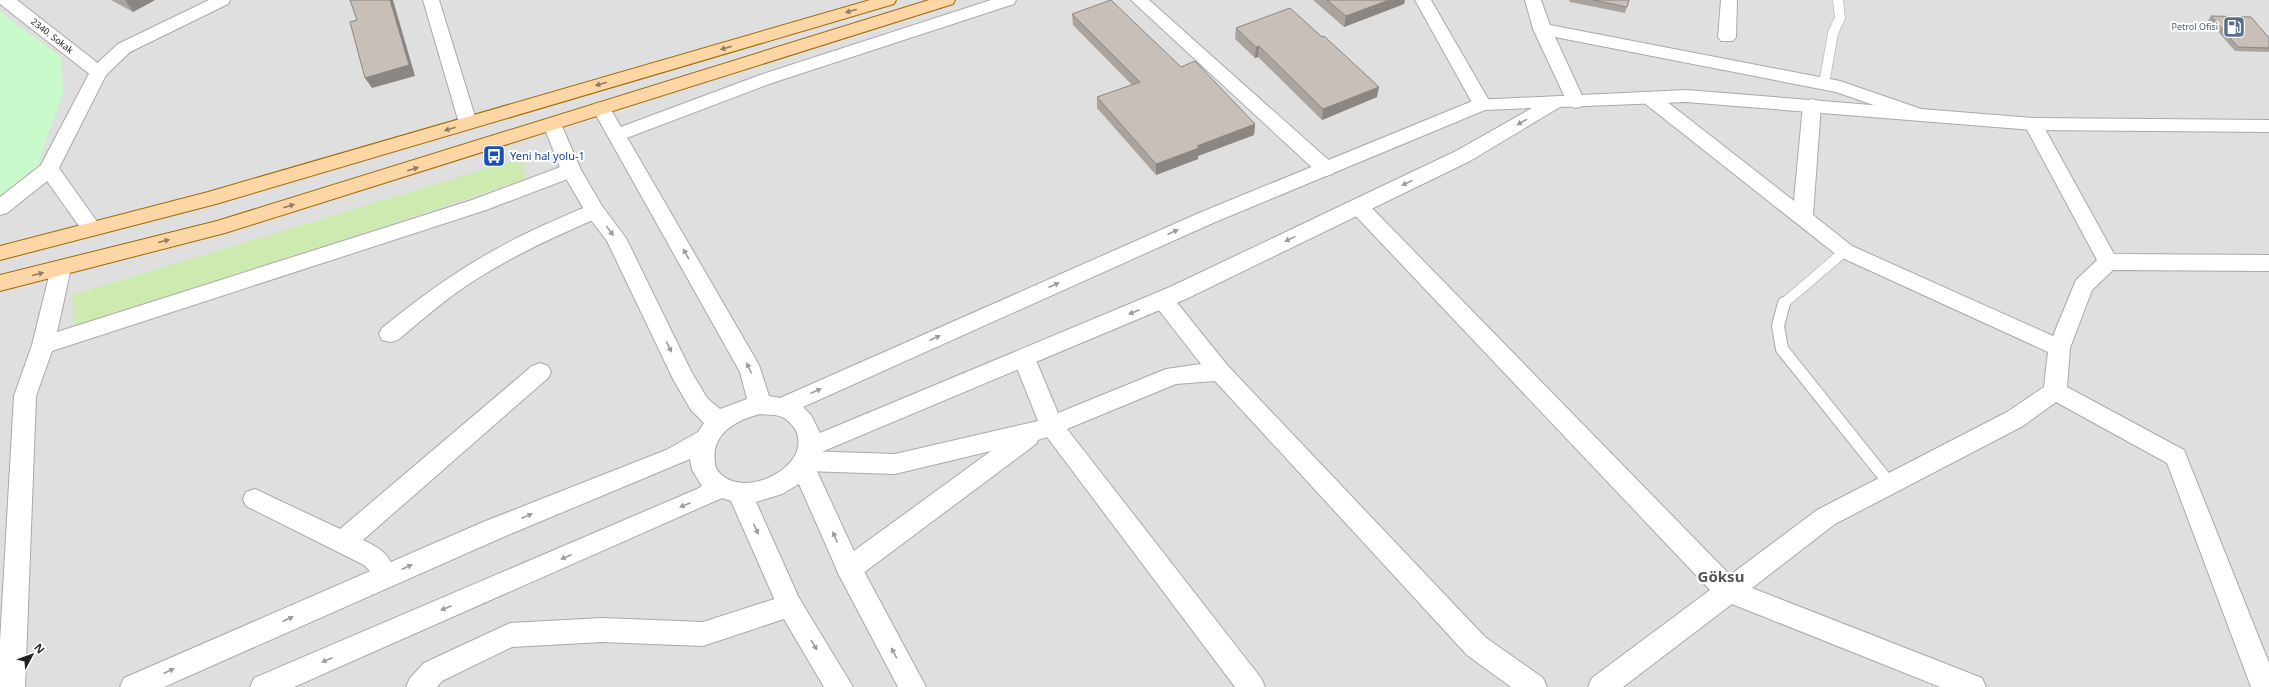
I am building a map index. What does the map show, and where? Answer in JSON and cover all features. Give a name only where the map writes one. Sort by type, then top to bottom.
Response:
[{"type":"main road","points":[[0,253],[209,199],[888,0]]},
{"type":"main road","points":[[0,283],[218,228],[430,163],[947,0]]},
{"type":"street","name":"2340. Sokak","points":[[6,0],[98,72]]},
{"type":"street","points":[[0,208],[48,169],[98,72],[124,48],[222,0]]},
{"type":"street","points":[[431,0],[468,123]]},
{"type":"street","points":[[617,135],[766,79],[1008,0]]},
{"type":"street","points":[[1139,0],[1326,169]]},
{"type":"street","points":[[1422,0],[1482,104]]},
{"type":"street","points":[[1533,0],[1566,102]]},
{"type":"street","points":[[1727,37],[1729,0]]},
{"type":"street","points":[[1542,29],[1824,84],[1917,114]]},
{"type":"street","points":[[134,687],[492,530],[674,457],[738,411],[770,406],[1206,218],[1482,104],[1566,102],[1686,96],[2033,124],[2269,126]]},
{"type":"street","points":[[1650,98],[1845,251],[2059,348]]},
{"type":"street","points":[[264,687],[699,499],[730,490],[770,488],[786,481],[806,457],[1024,358],[1162,300],[1463,156],[1566,102]]},
{"type":"street","points":[[1803,218],[1812,105]]},
{"type":"street","points":[[601,108],[751,370],[770,406],[798,415],[808,429],[806,457],[849,569],[912,687]]},
{"type":"street","points":[[552,124],[571,170],[595,210],[616,238],[682,375],[700,404],[712,431],[701,457],[706,474],[730,490],[790,606],[839,687]]},
{"type":"street","points":[[2033,124],[2108,262]]},
{"type":"street","points":[[48,169],[92,228]]},
{"type":"street","points":[[42,345],[479,205],[571,170]]},
{"type":"street","points":[[1358,206],[1728,590],[1972,687]]},
{"type":"street","points":[[390,334],[454,284],[477,269],[525,242],[595,210]]},
{"type":"street","points":[[2055,392],[2059,348],[2083,286],[2108,262],[2269,263]]},
{"type":"street","points":[[11,687],[24,396],[42,345],[61,268]]},
{"type":"street","points":[[1162,300],[1220,372],[1476,646],[1533,687]]},
{"type":"street","points":[[1024,358],[1044,428],[1251,687]]},
{"type":"street","points":[[343,542],[540,372]]},
{"type":"street","points":[[806,457],[895,464],[1044,428],[1174,375],[1220,372]]},
{"type":"street","points":[[1602,687],[1826,517],[2015,419],[2055,392]]},
{"type":"street","points":[[2055,392],[2176,457],[2265,687]]},
{"type":"street","points":[[849,569],[1044,428]]},
{"type":"street","points":[[255,499],[373,557],[381,566],[385,577]]},
{"type":"street","points":[[420,687],[433,672],[510,635],[602,630],[703,634],[790,606]]},
{"type":"lane","points":[[1824,84],[1833,33],[1840,18],[1838,0]]},
{"type":"lane","points":[[1845,251],[1783,304],[1779,316],[1779,339],[1782,349],[1890,484]]},
{"type":"shaded area","points":[[0,0],[2269,0],[2269,687],[0,687]]},
{"type":"green space","points":[[0,12],[61,57],[63,93],[36,169],[10,195],[0,196]]},
{"type":"green space","points":[[521,158],[526,179],[74,330],[72,295]]},
{"type":"building","points":[[350,0],[390,0],[409,65],[365,78],[350,22],[357,20]]},
{"type":"building","points":[[1111,0],[1181,67],[1195,61],[1255,124],[1197,146],[1199,148],[1156,164],[1097,97],[1140,82],[1072,14]]},
{"type":"building","points":[[1327,0],[1389,0],[1346,16]]},
{"type":"building","points":[[1593,0],[1629,0],[1627,7]]},
{"type":"building","points":[[1290,8],[1322,37],[1324,36],[1379,87],[1323,109],[1259,46],[1256,47],[1236,28]]},
{"type":"building","points":[[2211,16],[2251,17],[2269,38],[2269,48],[2238,47]]},
{"type":"place","name":"Petrol Ofisi","points":[[2234,27]]},
{"type":"place","name":"Yeni hal yolu-1","points":[[494,156]]},
{"type":"district","name":"Göksu","points":[[1721,577]]}]
